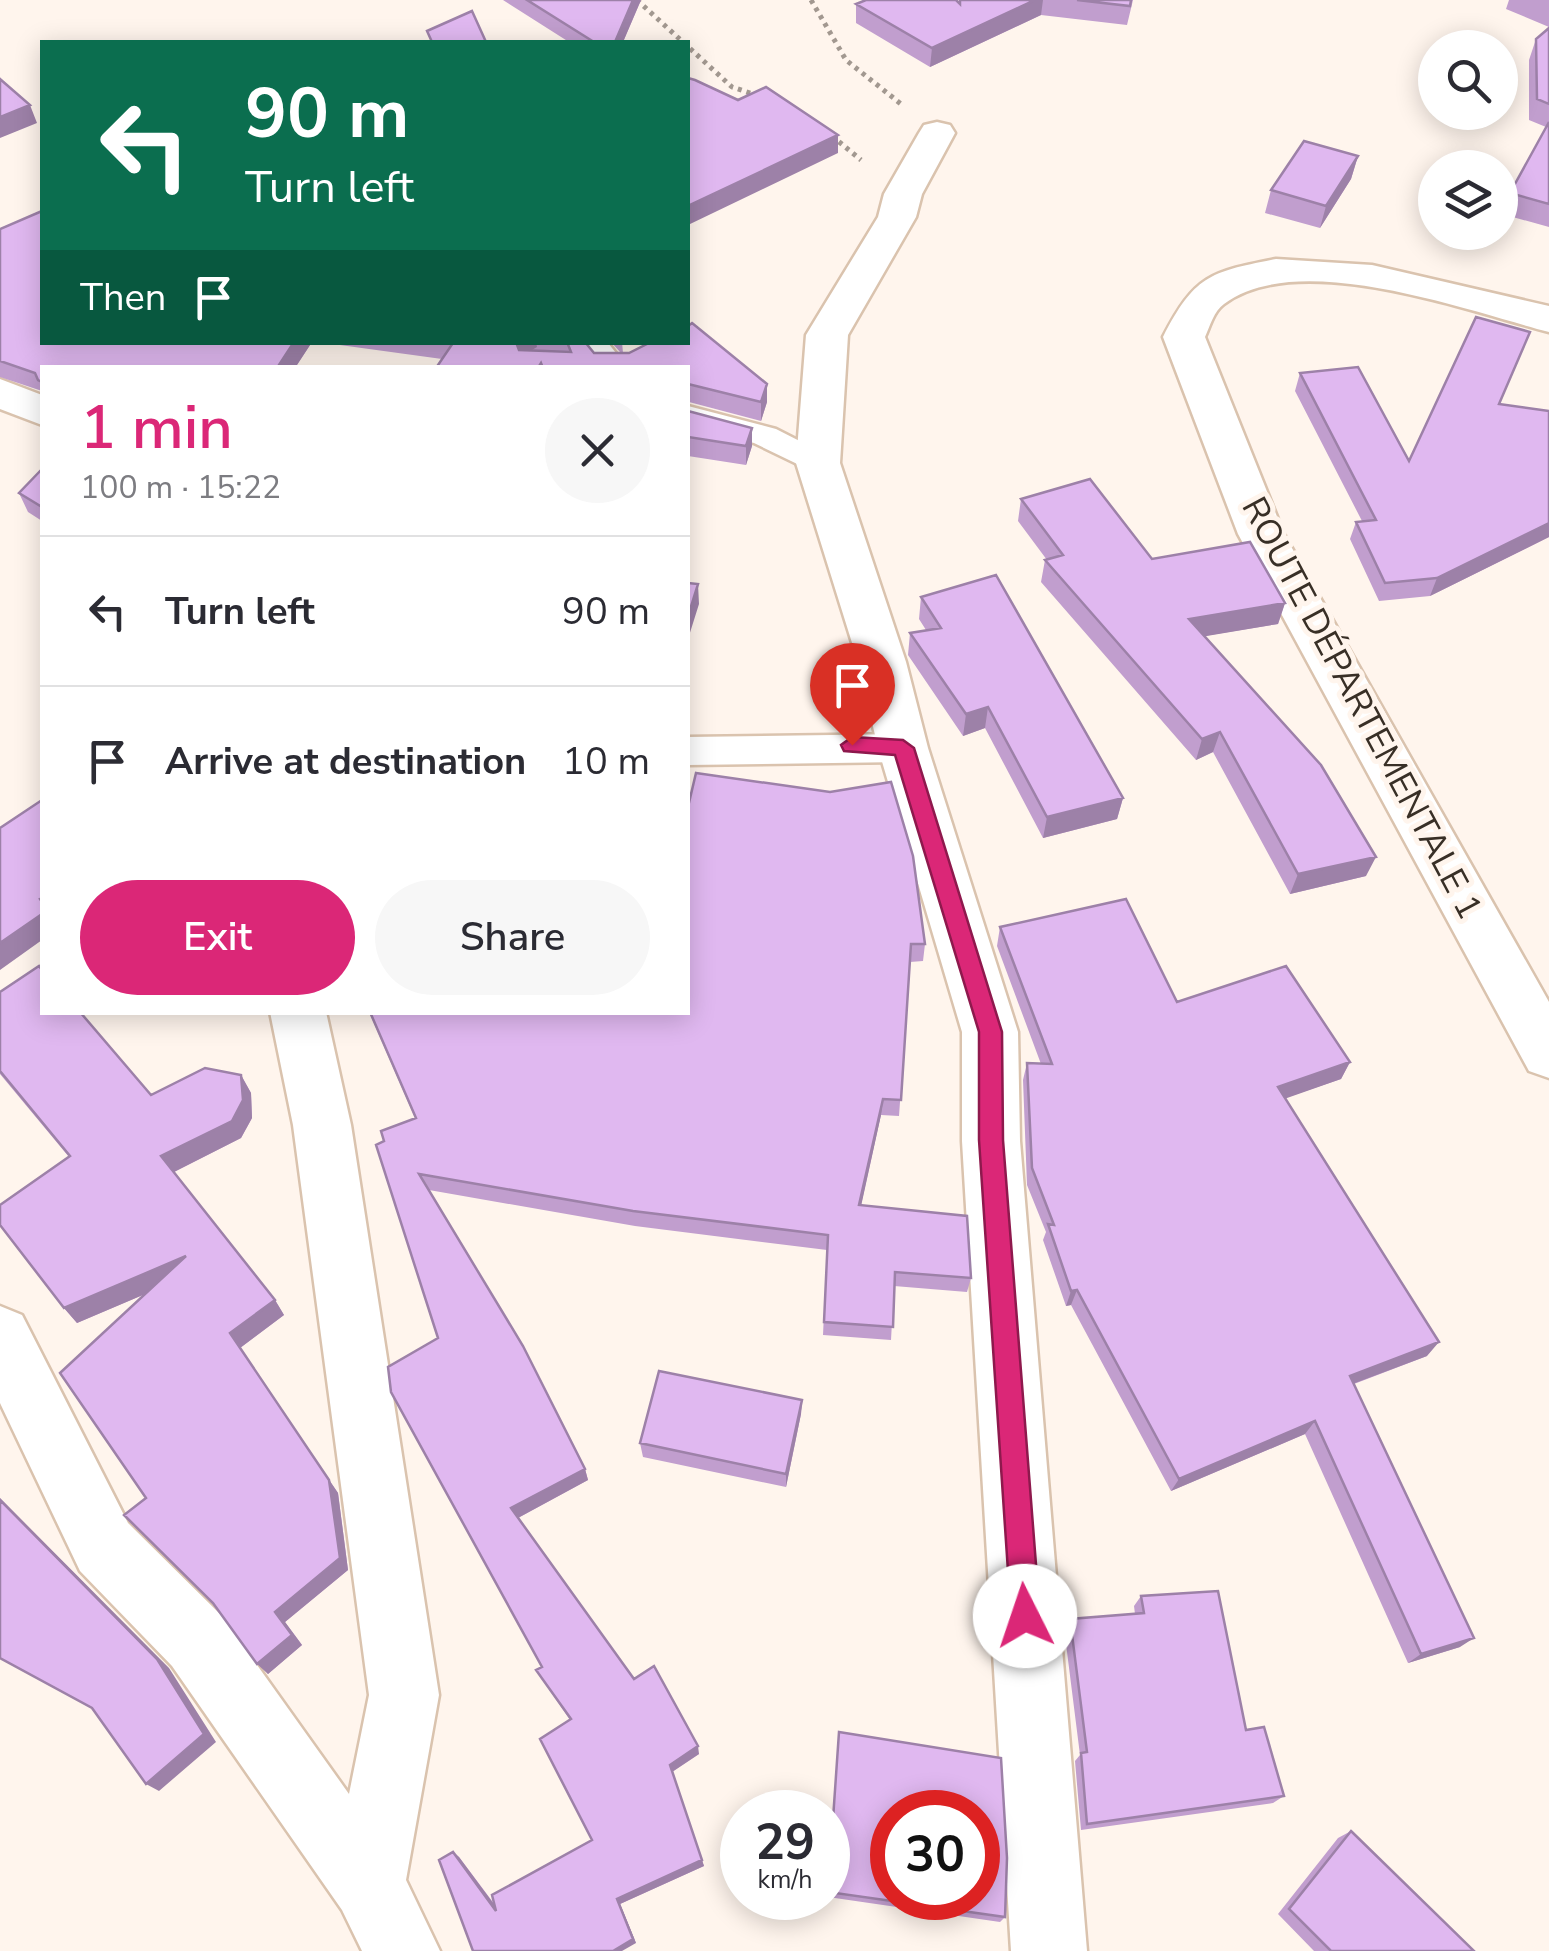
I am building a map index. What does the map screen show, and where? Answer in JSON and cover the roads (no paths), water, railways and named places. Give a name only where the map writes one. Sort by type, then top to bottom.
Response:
[{"type":"street","points":[[938,133],[903,194],[898,217],[827,335],[818,463],[882,662],[903,748],[990,1032],[991,1140],[1049,1951]]},
{"type":"street","name":"ROUTE DÉPARTEMENTALE 1","points":[[1548,1051],[1262,534],[1184,338],[1206,297],[1251,273],[1335,270],[1549,319]]},
{"type":"street","points":[[0,393],[40,410]]},
{"type":"street","points":[[299,1015],[322,1125],[404,1695],[368,1884]]},
{"type":"street","points":[[0,1336],[104,1546],[198,1640],[368,1884],[402,1951]]},
{"type":"lane","points":[[690,417],[765,436],[818,463]]},
{"type":"lane","points":[[690,751],[903,748]]}]
